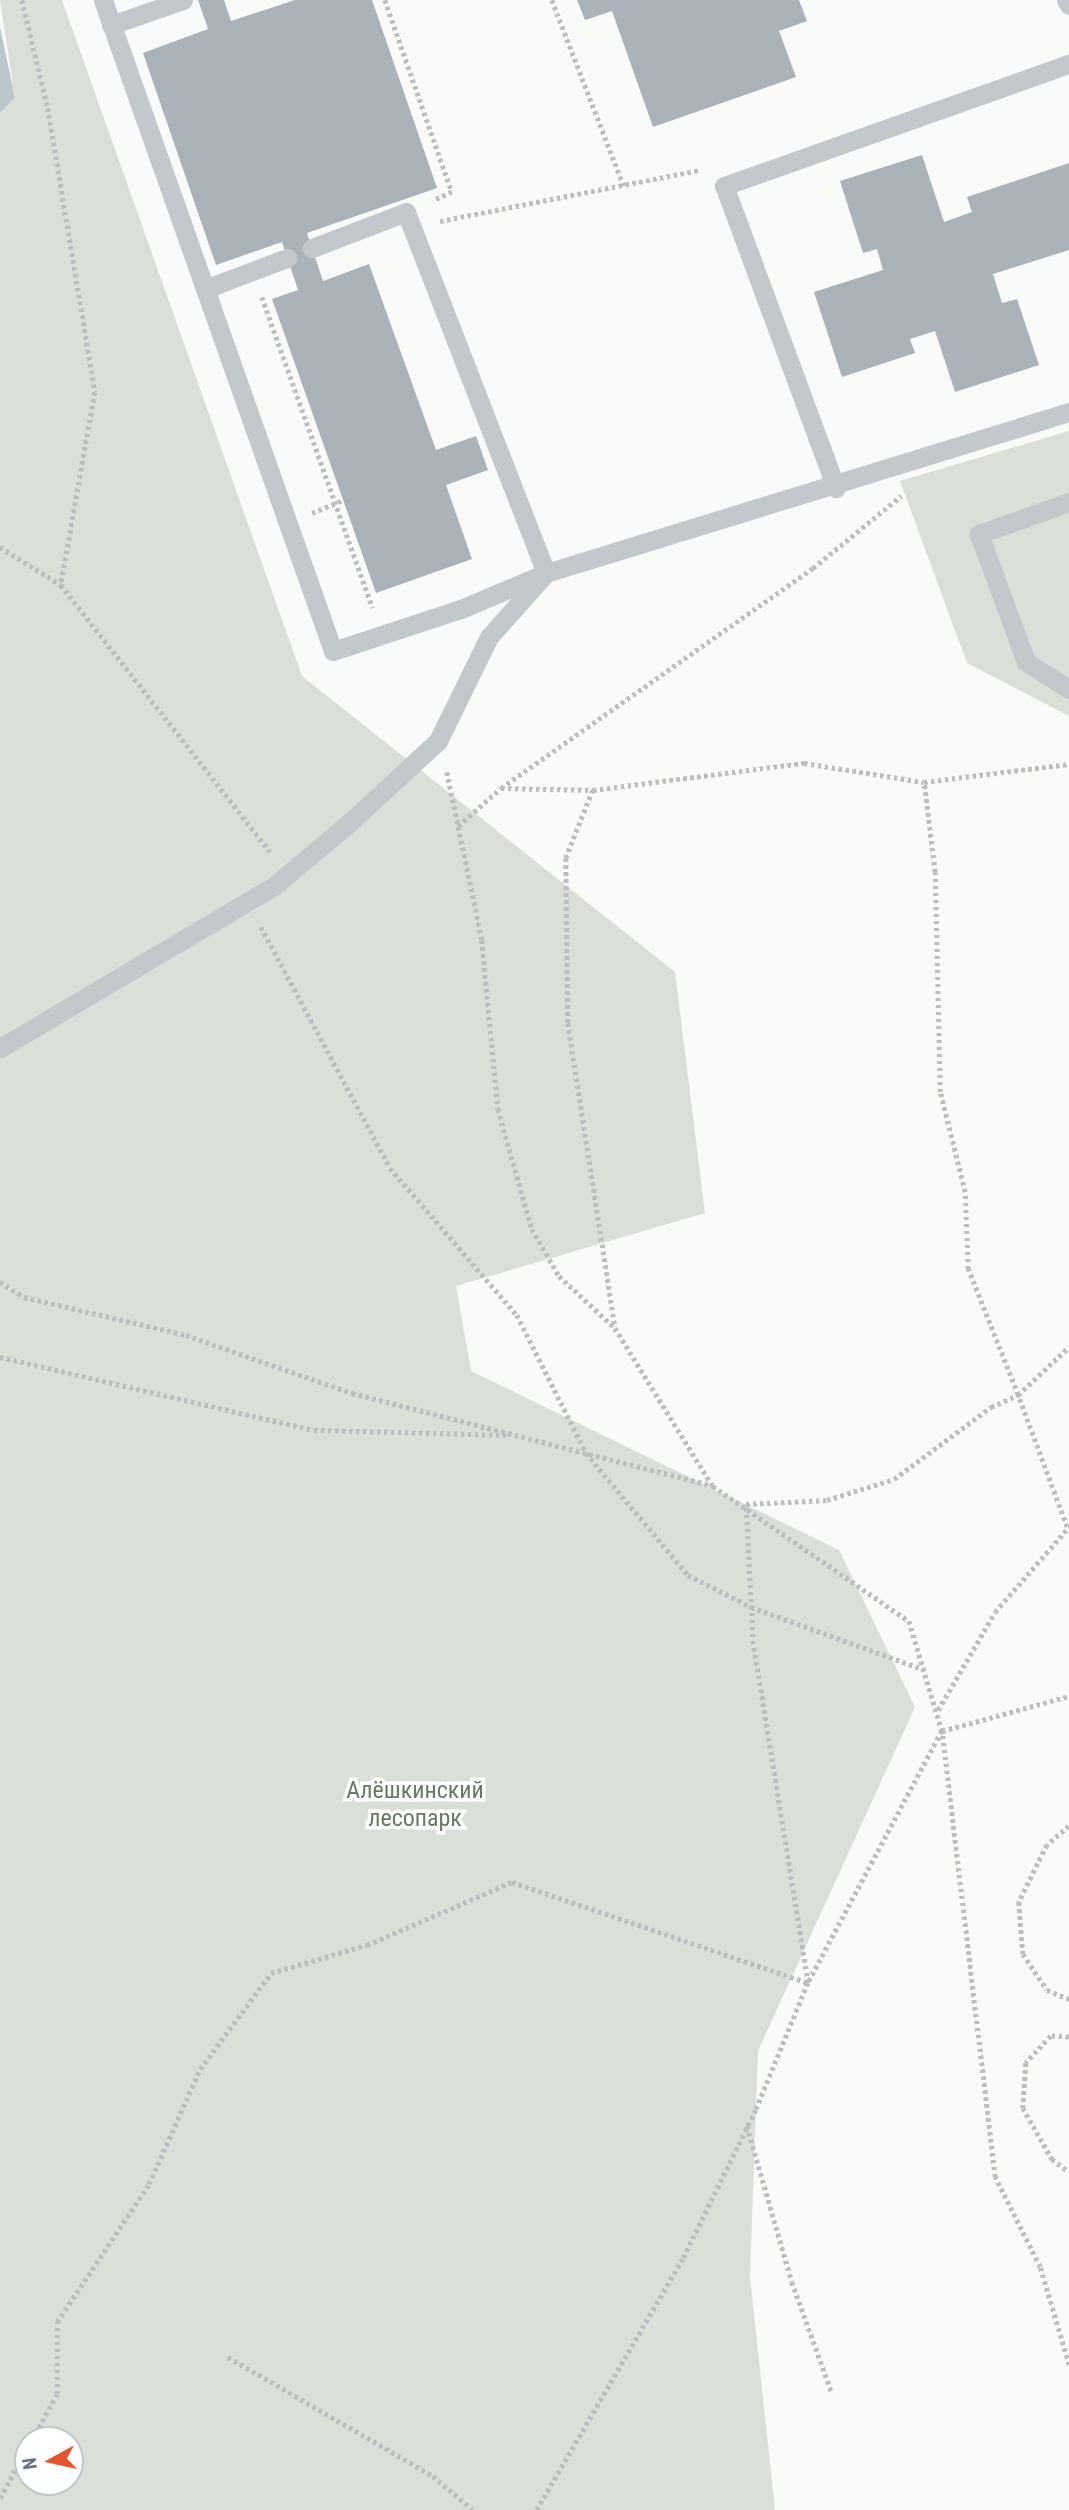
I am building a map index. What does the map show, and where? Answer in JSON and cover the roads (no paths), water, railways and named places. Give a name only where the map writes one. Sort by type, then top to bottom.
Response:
[{"type":"lane","points":[[103,0],[333,651],[383,635],[546,573],[836,488],[1069,412]]},
{"type":"lane","points":[[111,25],[183,0]]},
{"type":"lane","points":[[1066,0],[1069,5]]},
{"type":"lane","points":[[836,488],[724,186],[1069,64]]},
{"type":"lane","points":[[312,248],[410,218],[546,573]]},
{"type":"lane","points":[[205,289],[287,257]]},
{"type":"lane","points":[[1069,502],[979,534],[1026,662],[1069,689]]},
{"type":"lane","points":[[0,1048],[288,874],[438,741],[489,637],[546,573]]},
{"type":"park label","name":"Алёшкинский лесопарк","points":[[415,1805]]}]
